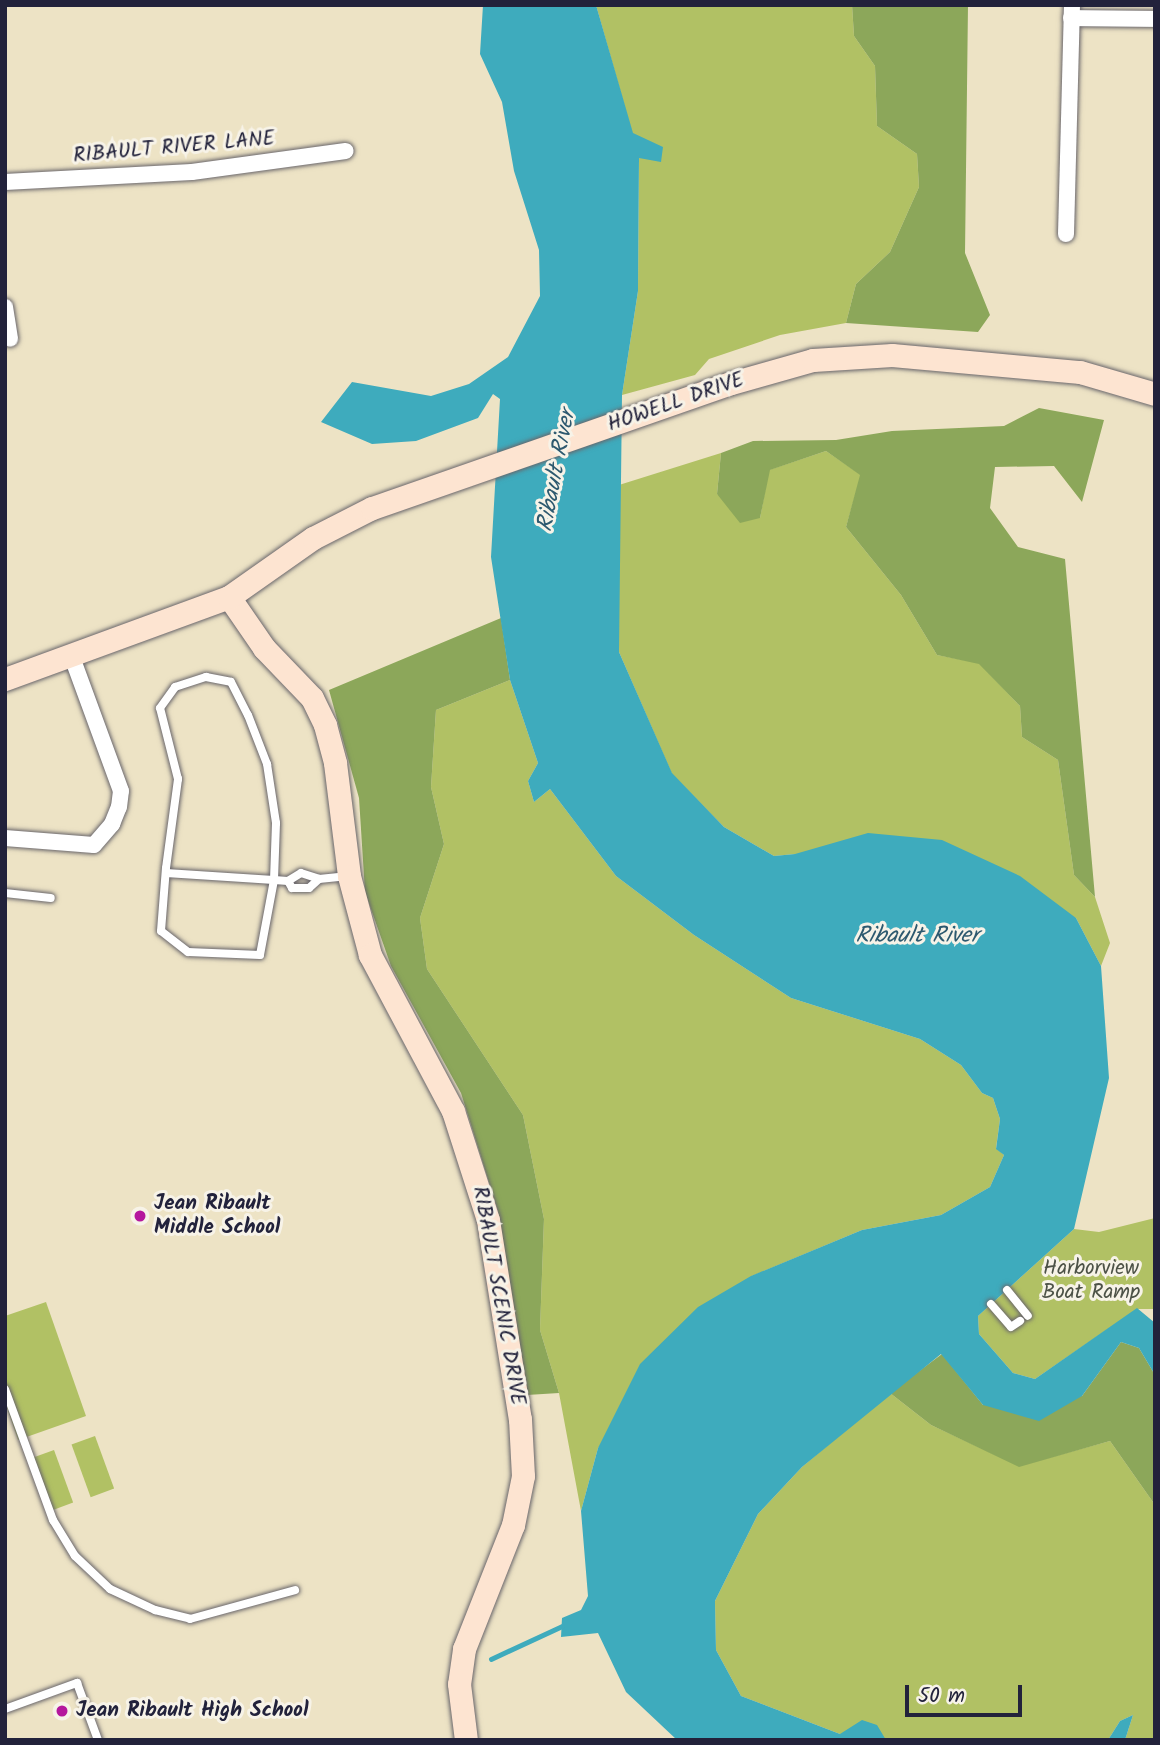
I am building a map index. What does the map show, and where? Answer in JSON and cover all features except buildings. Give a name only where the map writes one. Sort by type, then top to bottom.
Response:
[{"type":"street","points":[[1066,234],[1072,12],[1155,19]]},
{"type":"street","name":"RIBAULT RIVER LANE","points":[[5,182],[192,172],[346,151]]},
{"type":"street","points":[[5,307],[10,339]]},
{"type":"street","name":"HOWELL DRIVE","points":[[229,597],[322,533],[406,496],[728,384],[813,360],[892,355],[1080,373],[1155,394]]},
{"type":"street","points":[[5,679],[72,657],[229,597]]},
{"type":"street","name":"RIBAULT SCENIC DRIVE","points":[[229,597],[264,648],[312,698],[325,725],[335,763],[349,876],[370,955],[453,1111],[478,1180],[520,1419],[523,1476],[519,1506],[464,1649],[459,1684],[466,1740]]},
{"type":"street","points":[[5,838],[94,845],[119,807],[121,791],[72,657]]},
{"type":"lane","points":[[206,677],[231,682],[267,764],[275,823],[274,880],[260,955],[188,952],[162,931],[178,779],[160,708],[175,687],[206,677]]},
{"type":"lane","points":[[166,873],[288,881],[301,873],[319,879],[349,876]]},
{"type":"lane","points":[[288,881],[292,888],[309,888],[319,879]]},
{"type":"lane","points":[[5,893],[51,898]]},
{"type":"lane","points":[[991,1304],[1011,1327],[1024,1319],[1007,1290]]},
{"type":"lane","points":[[5,1389],[53,1520],[75,1556],[110,1589],[155,1610],[190,1619],[295,1590]]},
{"type":"lane","points":[[5,1709],[77,1683],[98,1740]]},
{"type":"green space","points":[[596,5],[852,5],[854,36],[875,66],[877,126],[917,154],[919,187],[890,252],[856,284],[846,323],[780,335],[709,359],[695,375],[622,395],[638,291],[639,157]]},
{"type":"green space","points":[[852,5],[968,5],[965,253],[990,315],[978,332],[846,323],[856,284],[890,252],[919,187],[917,154],[877,126],[875,66],[854,36]]},
{"type":"green space","points":[[1039,408],[1104,420],[1082,502],[1054,466],[995,467],[990,508],[1018,547],[1065,559],[1095,897],[1074,875],[1058,760],[1022,737],[1020,706],[979,664],[937,655],[901,595],[846,527],[860,475],[826,451],[770,470],[760,518],[740,523],[717,494],[721,453],[753,441],[836,440],[892,431],[1004,426]]},
{"type":"green space","points":[[826,451],[861,475],[846,527],[901,595],[937,655],[979,663],[1020,706],[1022,737],[1058,760],[1074,875],[1095,897],[1110,943],[1101,966],[1076,918],[795,854],[774,856],[724,827],[672,774],[619,652],[619,485],[721,453],[717,494],[760,518],[769,470]]},
{"type":"green space","points":[[501,618],[510,680],[436,710],[431,787],[444,844],[420,918],[427,969],[523,1115],[544,1219],[540,1330],[559,1393],[527,1395],[498,1211],[461,1093],[391,966],[365,892],[359,798],[329,690]]},
{"type":"green space","points":[[510,680],[538,763],[528,781],[534,802],[550,789],[616,876],[694,935],[791,998],[920,1039],[961,1065],[982,1093],[993,1098],[1000,1119],[996,1148],[1004,1155],[990,1187],[941,1215],[862,1230],[752,1276],[598,1448],[581,1511],[559,1393],[540,1330],[544,1219],[523,1115],[427,969],[420,918],[444,844],[431,787],[436,710]]},
{"type":"green space","name":"Harborview Boat Ramp","points":[[1155,1218],[1155,1309],[1137,1309],[1035,1379],[1013,1373],[979,1334],[978,1316],[1074,1229],[1099,1232]]},
{"type":"green space","points":[[46,1302],[86,1416],[18,1440],[5,1402],[5,1316]]},
{"type":"green space","points":[[1121,1342],[1139,1348],[1155,1375],[1155,1505],[1110,1441],[1019,1467],[931,1425],[890,1393],[942,1354],[983,1405],[1082,1396]]},
{"type":"green space","points":[[890,1393],[931,1425],[1019,1466],[1110,1441],[1155,1505],[1155,1740],[1125,1740],[1133,1715],[1120,1721],[1108,1740],[886,1740],[840,1734],[741,1696],[716,1650],[715,1601],[758,1514],[802,1467]]},
{"type":"green space","points":[[95,1436],[114,1489],[91,1497],[72,1445]]},
{"type":"green space","points":[[54,1450],[73,1503],[50,1511],[31,1459]]},
{"type":"water","name":"Ribault River","points":[[483,5],[596,5],[633,133],[663,147],[661,162],[639,158],[638,291],[622,395],[619,652],[672,773],[724,827],[774,856],[795,854],[868,833],[942,840],[1020,876],[1076,918],[1101,966],[1109,1078],[1074,1229],[978,1316],[979,1334],[1013,1373],[1035,1379],[1137,1308],[1155,1323],[1155,1375],[1139,1348],[1121,1342],[1082,1396],[1039,1421],[983,1405],[941,1354],[802,1467],[758,1514],[715,1601],[716,1650],[741,1696],[840,1734],[862,1720],[877,1725],[886,1740],[677,1740],[626,1692],[598,1633],[561,1637],[562,1618],[581,1610],[588,1596],[581,1511],[598,1448],[640,1364],[698,1307],[751,1276],[862,1230],[941,1215],[990,1187],[1004,1155],[996,1149],[1000,1119],[993,1098],[982,1093],[961,1065],[920,1039],[791,998],[694,935],[616,876],[550,789],[534,802],[528,781],[538,763],[510,680],[491,557],[500,399],[493,394],[478,418],[416,441],[372,444],[321,422],[352,382],[431,396],[469,384],[508,357],[540,296],[539,250],[514,171],[502,102],[480,54]]},
{"type":"water","points":[[1133,1715],[1125,1740],[1108,1740],[1120,1721]]},
{"type":"waterway","points":[[491,1659],[562,1626]]},
{"type":"place","name":"Jean Ribault Middle School","points":[[140,1216]]},
{"type":"place","name":"Jean Ribault High School","points":[[62,1711]]}]
